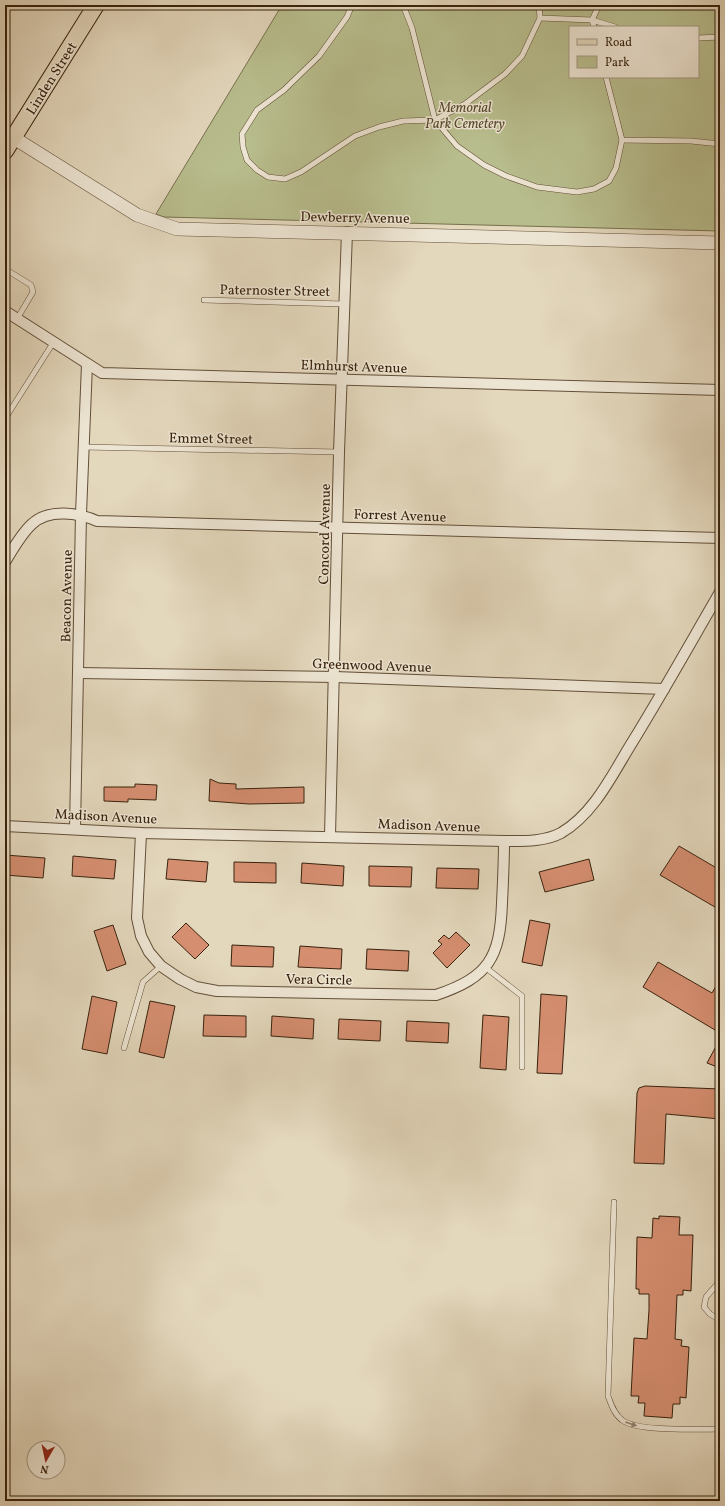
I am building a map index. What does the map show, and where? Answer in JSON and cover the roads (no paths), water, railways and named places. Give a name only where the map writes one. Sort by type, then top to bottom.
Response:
[{"type":"main road","name":"Linden Street","points":[[10,145],[96,5]]},
{"type":"street","name":"Dewberry Avenue","points":[[10,145],[137,215],[177,230],[347,232],[720,242]]},
{"type":"street","name":"Concord Avenue","points":[[330,836],[335,677],[339,452],[347,232]]},
{"type":"street","name":"Elmhurst Avenue","points":[[5,311],[102,373],[720,390]]},
{"type":"street","name":"Beacon Avenue","points":[[75,828],[81,514],[87,364]]},
{"type":"street","points":[[5,562],[22,536],[32,524],[53,514],[81,514]]},
{"type":"street","name":"Forrest Avenue","points":[[81,514],[97,521],[720,538]]},
{"type":"street","name":"Madison Avenue","points":[[5,826],[75,828],[141,833],[504,841],[539,840],[560,833],[575,822],[593,805],[664,689],[720,592]]},
{"type":"street","name":"Greenwood Avenue","points":[[79,673],[335,677],[664,689]]},
{"type":"street","name":"Vera Circle","points":[[141,833],[137,918],[141,936],[149,952],[161,966],[180,980],[196,987],[217,991],[436,995],[460,987],[477,975],[495,953],[501,931],[504,841]]},
{"type":"lane","points":[[352,5],[347,17],[319,56],[284,90],[257,110],[242,134],[242,147],[247,160],[257,170],[268,177],[285,179],[301,172],[355,136],[367,131],[403,121],[435,120],[465,104],[505,74],[522,56],[540,18],[540,5]]},
{"type":"lane","points":[[403,5],[412,28],[435,120],[457,146],[489,168],[536,187],[577,192],[594,189],[609,180],[616,168],[622,140],[606,78]]},
{"type":"lane","points":[[594,26],[592,20],[599,5]]},
{"type":"lane","points":[[540,18],[592,20],[611,26]]},
{"type":"lane","points":[[699,38],[720,37]]},
{"type":"lane","points":[[622,140],[691,141],[720,144]]},
{"type":"lane","points":[[5,269],[31,285],[33,292],[17,319]]},
{"type":"lane","name":"Paternoster Street","points":[[204,300],[344,304]]},
{"type":"lane","points":[[8,414],[53,343]]},
{"type":"lane","name":"Emmet Street","points":[[83,447],[339,452]]},
{"type":"lane","points":[[124,1048],[144,982],[161,966]]},
{"type":"lane","points":[[484,967],[522,996],[522,1067]]},
{"type":"lane","points":[[614,1202],[608,1396],[614,1411],[621,1419],[629,1424],[656,1428],[720,1429]]},
{"type":"lane","points":[[720,1281],[706,1297],[704,1306],[710,1314],[720,1320]]},
{"type":"park label","name":"Memorial Park Cemetery","points":[[465,116]]}]
